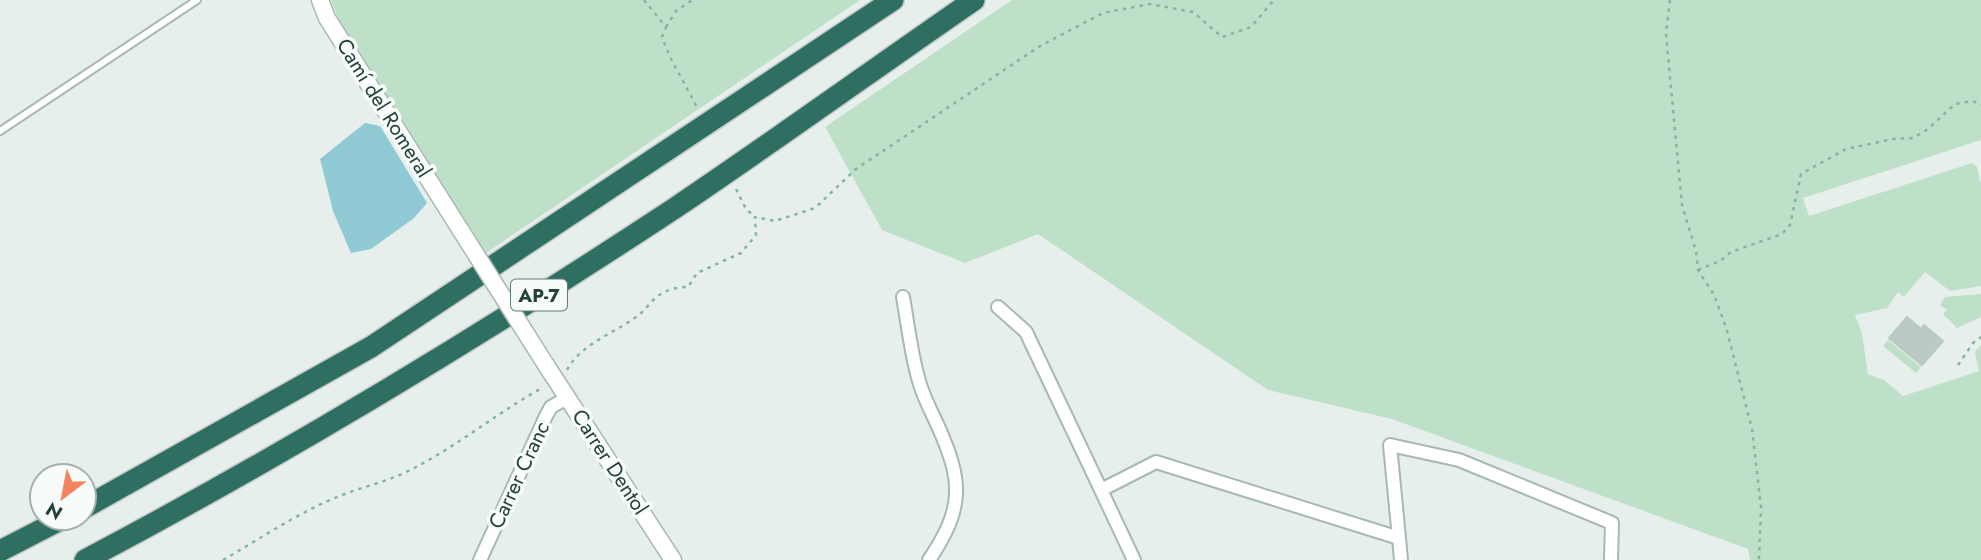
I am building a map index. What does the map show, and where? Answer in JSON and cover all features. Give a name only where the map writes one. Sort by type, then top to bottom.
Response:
[{"type":"highway","name":"AP-7","points":[[98,500],[371,346],[893,0]]},
{"type":"highway","name":"AP-7","points":[[85,560],[310,435],[496,324],[676,207],[974,0]]},
{"type":"highway","points":[[0,551],[37,532]]},
{"type":"street","name":"Camí del Romeral","points":[[320,0],[327,18],[546,365]]},
{"type":"street","points":[[903,297],[919,383],[947,446],[957,482],[957,505],[951,522],[929,560]]},
{"type":"street","points":[[998,307],[1026,332],[1134,560]]},
{"type":"street","name":"Carrer Dentol","points":[[546,365],[673,560]]},
{"type":"street","name":"Carrer Cranc","points":[[480,560],[546,416],[551,407],[567,397]]},
{"type":"street","points":[[1401,560],[1390,445],[1459,460],[1612,523],[1611,560]]},
{"type":"street","points":[[1101,490],[1156,462],[1399,538]]},
{"type":"lane","points":[[0,131],[197,0]]},
{"type":"path","points":[[644,0],[666,27]]},
{"type":"path","points":[[692,0],[676,10],[662,37],[700,112]]},
{"type":"path","points":[[734,184],[746,209],[755,218],[775,221],[815,208],[856,169],[1040,46],[1103,13],[1150,4],[1193,12],[1222,37],[1251,27],[1274,0]]},
{"type":"path","points":[[1670,0],[1666,34],[1682,205],[1696,251],[1698,270],[1714,295],[1726,327],[1752,429],[1761,507],[1759,560]]},
{"type":"path","points":[[1698,270],[1720,261],[1731,251],[1782,234],[1790,225],[1801,174],[1846,149],[1893,139],[1913,138],[1928,129],[1955,104],[1973,101],[1981,105]]},
{"type":"path","points":[[223,560],[310,510],[346,494],[376,486],[440,454],[503,411],[556,380],[565,374],[582,350],[642,312],[660,294],[676,287],[688,287],[697,273],[741,253],[756,235],[755,218]]},
{"type":"path","points":[[1958,365],[1973,343],[1981,337]]},
{"type":"green space","points":[[331,0],[860,0],[486,253],[342,27]]},
{"type":"green space","points":[[1012,0],[1981,0],[1981,140],[1803,198],[1809,216],[1972,163],[1977,167],[1981,184],[1981,286],[1950,291],[1925,272],[1904,297],[1898,292],[1887,308],[1855,315],[1862,334],[1868,374],[1884,380],[1903,396],[1979,371],[1975,352],[1981,345],[1981,560],[1750,560],[1748,549],[1392,419],[1268,390],[1038,234],[965,263],[882,230],[825,127]]},
{"type":"green space","points":[[1981,294],[1981,317],[1957,328],[1943,314],[1947,310],[1940,305],[1945,297]]},
{"type":"green space","points":[[1888,340],[1921,367],[1916,373],[1883,346]]},
{"type":"water","points":[[365,123],[380,126],[427,203],[414,218],[371,249],[351,253],[333,211],[320,159]]},
{"type":"building","points":[[1907,317],[1921,329],[1924,325],[1943,341],[1922,365],[1889,338]]}]
